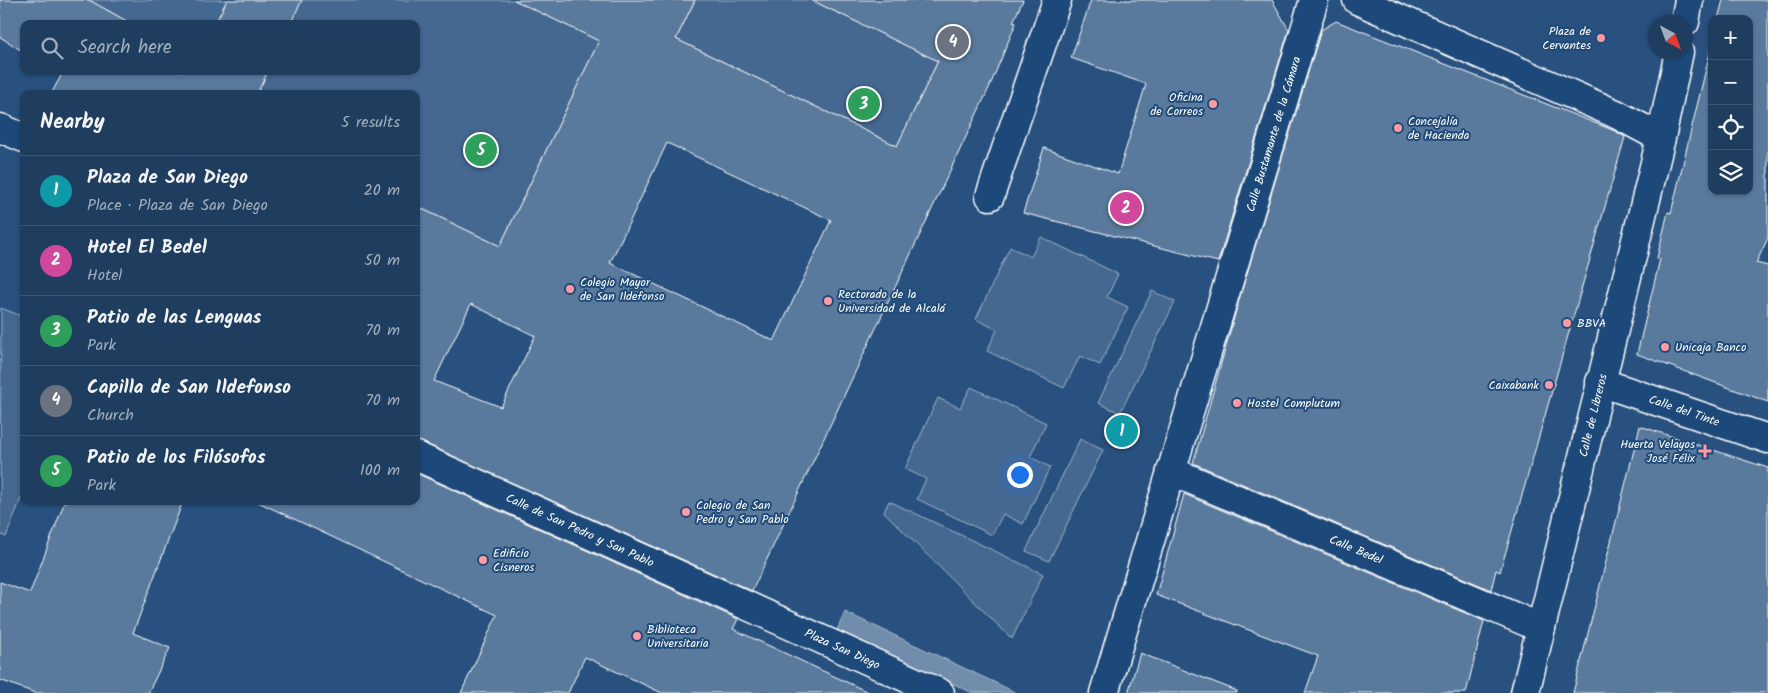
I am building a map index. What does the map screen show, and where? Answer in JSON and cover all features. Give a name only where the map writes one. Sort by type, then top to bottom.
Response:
[{"type":"street","points":[[990,196],[1057,0]]},
{"type":"street","name":"Calle Bustamante de la Cámara","points":[[1104,693],[1314,0]]},
{"type":"street","points":[[1357,0],[1616,114],[1661,138],[1676,60]]},
{"type":"street","points":[[1686,15],[1689,0]]},
{"type":"street","points":[[0,128],[20,136]]},
{"type":"street","name":"Calle de Libreros","points":[[1525,693],[1661,138]]},
{"type":"street","name":"Calle del Tinte","points":[[1600,382],[1768,439]]},
{"type":"street","name":"Calle de San Pedro y San Pablo","points":[[420,458],[745,604]]},
{"type":"street","name":"Calle Bedel","points":[[1171,471],[1541,628]]},
{"type":"street","name":"Plaza San Diego","points":[[745,604],[940,693]]},
{"type":"shaded area","points":[[89,0],[227,0],[217,20],[125,20]]},
{"type":"shaded area","points":[[302,0],[514,0],[599,41],[500,246],[420,208],[420,90],[259,90],[266,75],[420,75],[420,20],[292,20]]},
{"type":"shaded area","points":[[695,0],[811,0],[938,61],[897,146],[676,39]]},
{"type":"shaded area","points":[[1041,237],[1118,274],[1107,297],[1128,307],[1100,365],[1080,356],[1064,388],[987,351],[997,330],[976,319],[1010,247],[1031,257]]},
{"type":"shaded area","points":[[1152,291],[1175,302],[1120,413],[1098,403]]},
{"type":"shaded area","points":[[1,308],[20,315],[20,501],[6,537],[0,534]]},
{"type":"shaded area","points":[[971,387],[1046,423],[1030,457],[1050,467],[1023,524],[1003,514],[992,535],[917,499],[926,479],[905,469],[938,398],[960,408]]},
{"type":"shaded area","points":[[1080,439],[1103,450],[1049,561],[1026,551]]},
{"type":"shaded area","points":[[889,501],[1043,574],[1012,639],[884,512]]},
{"type":"shaded area","points":[[845,612],[1017,693],[973,693],[837,630]]},
{"type":"building","points":[[0,0],[89,0],[125,20],[20,20],[20,50],[0,37]]},
{"type":"building","points":[[227,0],[302,0],[292,20],[217,20]]},
{"type":"building","name":"Colegio Mayor de San Ildefonso","points":[[514,0],[695,0],[676,39],[897,146],[938,61],[811,0],[1023,0],[1013,22],[1016,23],[989,88],[752,591],[420,442],[420,208],[500,246],[599,41]],"holes":[[[667,143],[831,220],[774,341],[610,263]],[[471,304],[535,336],[501,407],[434,381]]]},
{"type":"building","points":[[1091,0],[1272,0],[1289,30],[1218,262],[1023,213],[1044,148],[1118,174],[1146,84],[1071,58]]},
{"type":"building","points":[[1723,0],[1768,0],[1768,238],[1756,263],[1768,266],[1768,402],[1637,354],[1660,259],[1657,258],[1668,212],[1671,213],[1708,60],[1708,195],[1753,195],[1753,15],[1719,15]]},
{"type":"building","points":[[1336,21],[1615,131],[1625,137],[1500,572],[1496,570],[1491,590],[1193,463],[1241,293],[1321,30]]},
{"type":"building","points":[[59,75],[266,75],[259,90],[53,90],[61,76]]},
{"type":"building","points":[[1640,426],[1768,468],[1768,693],[1573,693]]},
{"type":"building","name":"Edificio Cisneros","points":[[420,475],[738,619],[733,629],[870,693],[662,693],[585,657],[568,693],[461,693],[497,615],[264,505],[420,505]]},
{"type":"building","points":[[1184,494],[1484,621],[1466,693],[1305,693],[1318,656],[1156,595]]},
{"type":"building","points":[[63,505],[181,505],[133,633],[170,648],[148,693],[35,693],[0,680],[0,582],[30,593]]},
{"type":"building","points":[[1140,653],[1237,691],[1237,693],[1128,693]]},
{"type":"place","name":"Plaza de Cervantes","points":[[1601,38]]},
{"type":"place","name":"Capilla de San Ildefonso","points":[[953,42]]},
{"type":"place","name":"Patio de las Lenguas","points":[[864,104]]},
{"type":"place","name":"Oficina de Correos","points":[[1213,104]]},
{"type":"place","name":"Concejalía de Hacienda","points":[[1398,128]]},
{"type":"place","name":"Patio de los Filósofos","points":[[481,150]]},
{"type":"place","name":"Hotel El Bedel","points":[[1126,208]]},
{"type":"place","name":"Colegio Mayor de San Ildefonso","points":[[570,289]]},
{"type":"place","name":"Rectorado de la Universidad de Alcalá","points":[[828,301]]},
{"type":"place","name":"BBVA","points":[[1567,323]]},
{"type":"place","name":"Unicaja Banco","points":[[1665,347]]},
{"type":"place","name":"Caixabank","points":[[1549,385]]},
{"type":"place","name":"Hostel Complutum","points":[[1237,403]]},
{"type":"place","name":"Plaza de San Diego","points":[[1122,431]]},
{"type":"place","name":"Huerta Velayos José Félix","points":[[1705,451]]},
{"type":"place","name":"Colegio de San Pedro y San Pablo","points":[[686,512]]},
{"type":"place","name":"Edificio Cisneros","points":[[483,560]]},
{"type":"place","name":"Biblioteca Universitaria","points":[[637,636]]}]
